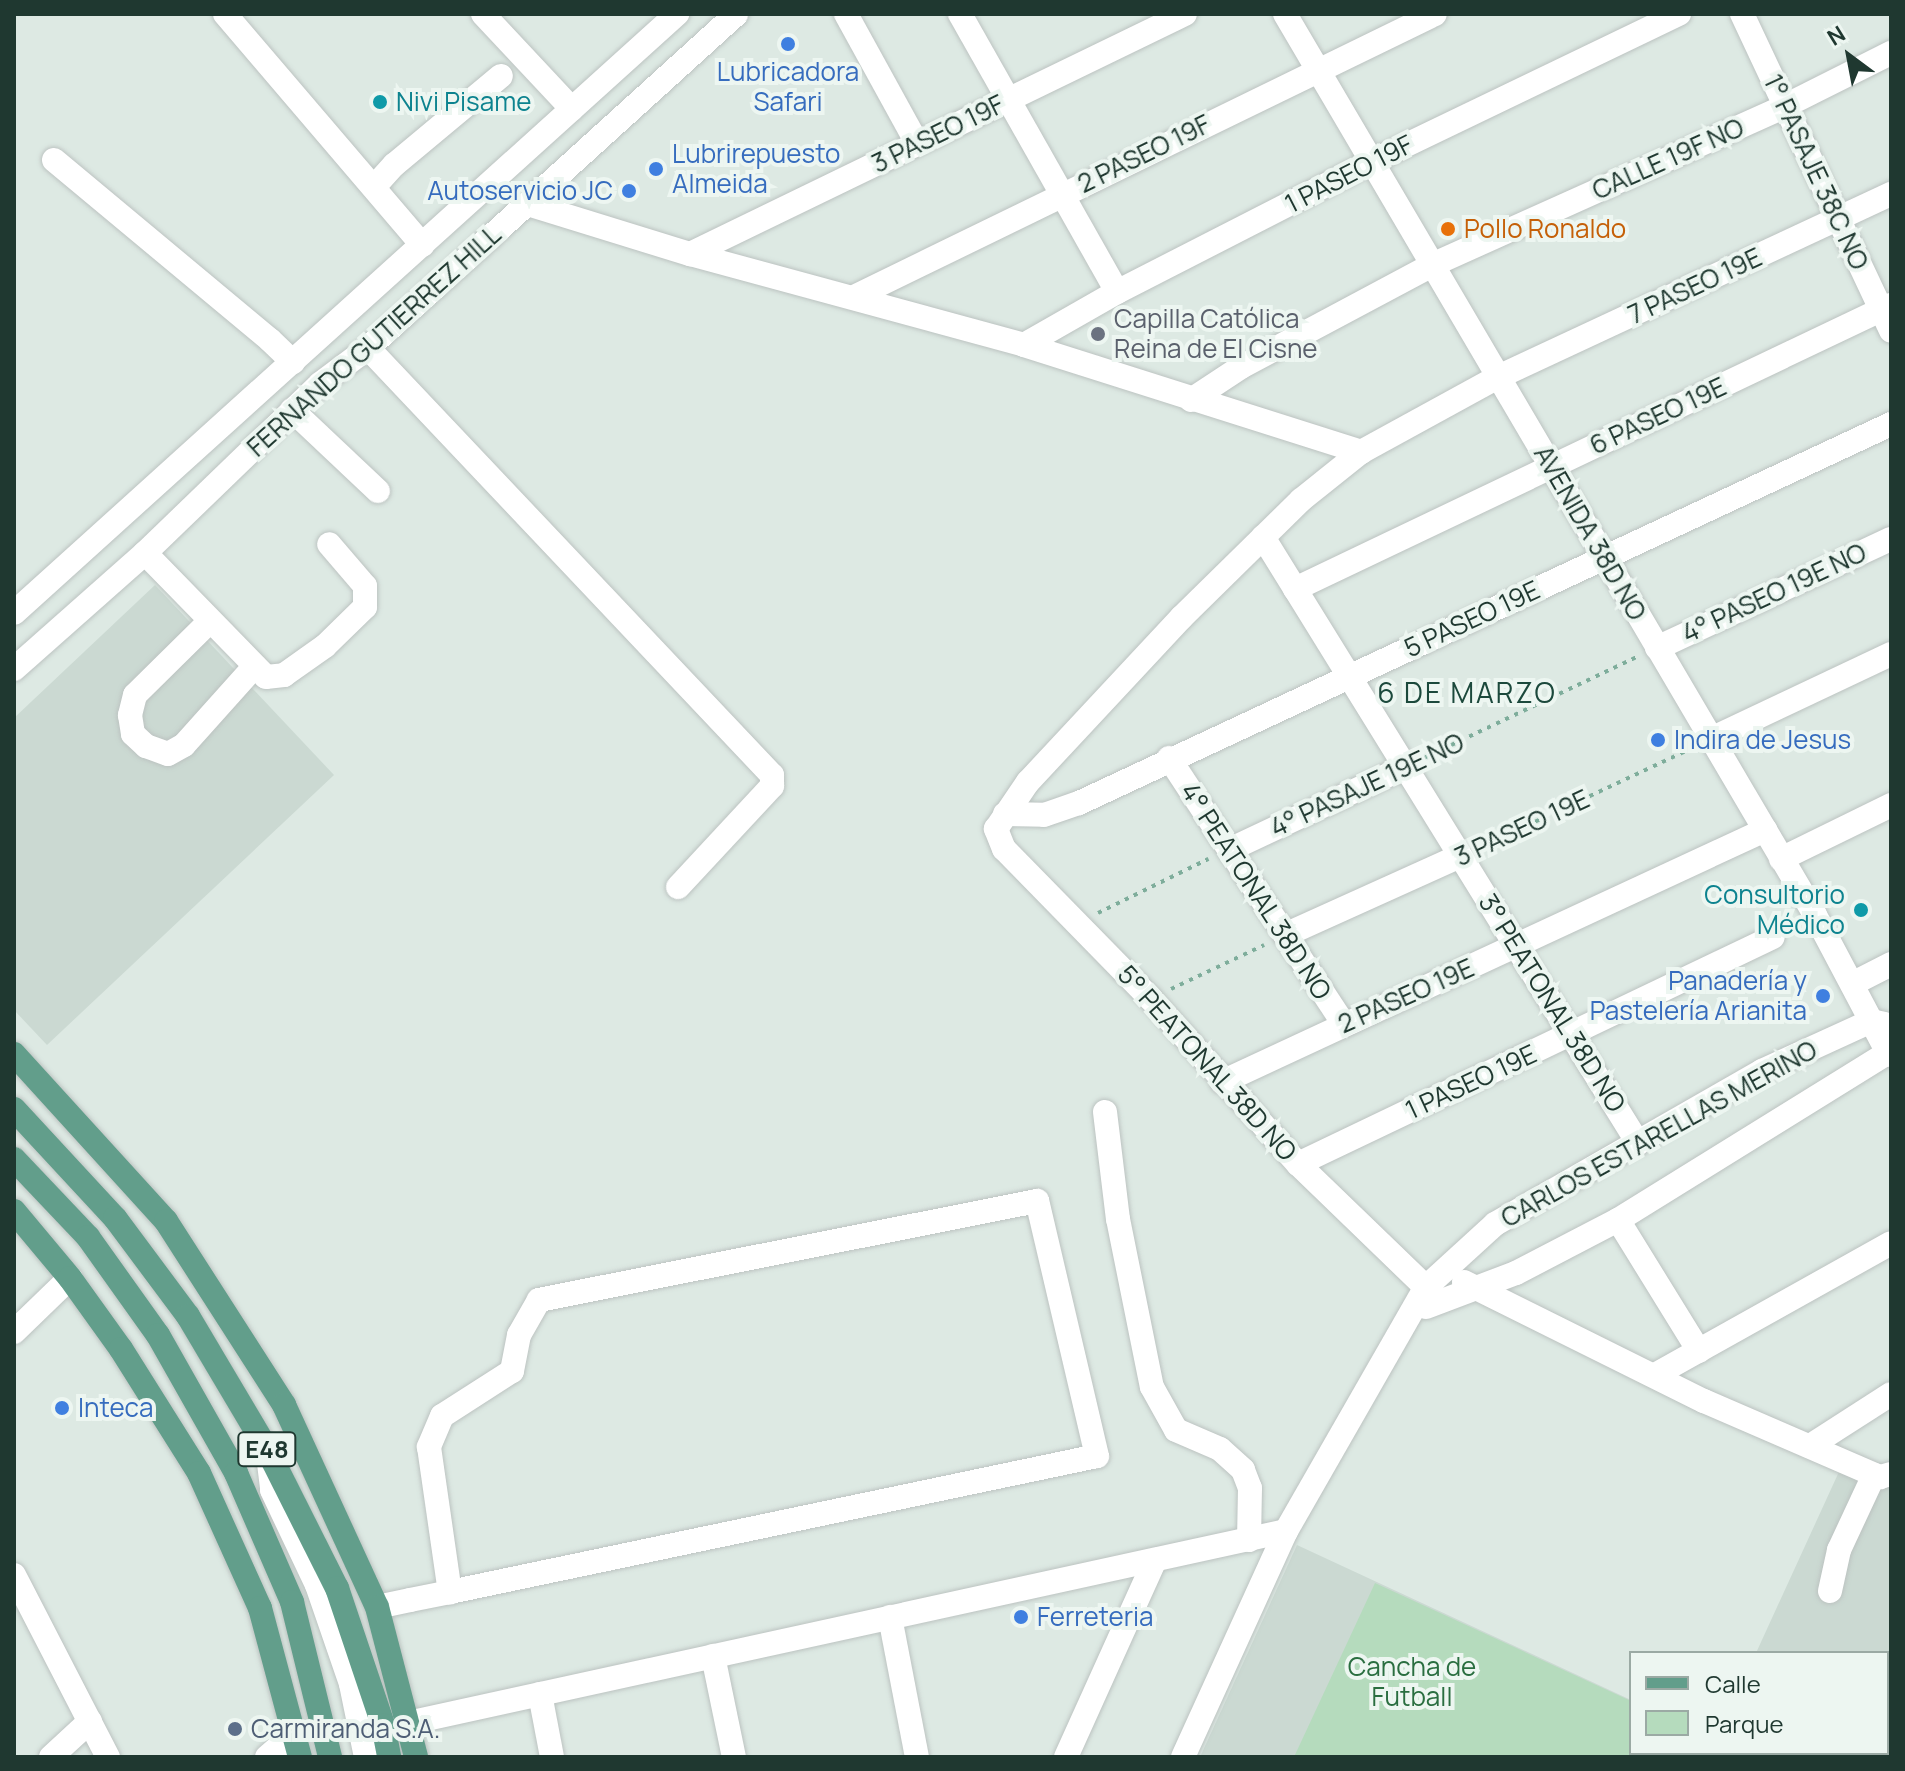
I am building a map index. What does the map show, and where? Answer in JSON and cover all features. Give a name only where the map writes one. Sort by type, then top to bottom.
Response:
[{"type":"main road","name":"E48","points":[[14,1054],[166,1221],[284,1405],[377,1607],[416,1757]]},
{"type":"main road","name":"E48","points":[[14,1109],[115,1218],[188,1316],[267,1449],[337,1588],[383,1725],[389,1757]]},
{"type":"main road","name":"E48","points":[[14,1159],[88,1237],[158,1335],[236,1473],[292,1602],[330,1757]]},
{"type":"main road","name":"E48","points":[[14,1211],[70,1278],[121,1349],[199,1473],[260,1608],[298,1745]]},
{"type":"main road","points":[[323,1486],[337,1588]]},
{"type":"street","points":[[225,14],[422,245]]},
{"type":"street","points":[[483,14],[572,109]]},
{"type":"street","name":"FERNANDO GUTIERREZ HILL","points":[[15,611],[677,14]]},
{"type":"street","name":"FERNANDO GUTIERREZ HILL","points":[[14,669],[145,553],[320,384],[368,348],[736,14]]},
{"type":"street","points":[[846,14],[917,143]]},
{"type":"street","points":[[960,14],[1117,292]]},
{"type":"street","name":"3 PASEO 19F","points":[[690,254],[1185,14]]},
{"type":"street","name":"AVENIDA 38D NO","points":[[1285,14],[1765,830],[1852,984],[1881,1023],[1890,1053]]},
{"type":"street","name":"2 PASEO 19F","points":[[854,297],[1435,14]]},
{"type":"street","name":"1 PASEO 19F","points":[[1024,345],[1117,292],[1371,162],[1679,14]]},
{"type":"street","name":"1° PASAJE 38C NO","points":[[1742,14],[1839,220],[1888,315]]},
{"type":"street","name":"CALLE 19F NO","points":[[1191,400],[1241,367],[1432,265],[1785,106],[1891,53]]},
{"type":"street","points":[[374,187],[394,165],[501,76]]},
{"type":"street","points":[[54,160],[293,362]]},
{"type":"street","name":"7 PASEO 19E","points":[[1005,814],[1028,782],[1182,617],[1301,500],[1361,452],[1498,377],[1891,194]]},
{"type":"street","points":[[528,204],[690,254],[1024,345],[1361,452]]},
{"type":"street","name":"6 PASEO 19E","points":[[1295,589],[1551,466],[1888,315]]},
{"type":"street","points":[[368,348],[772,775],[772,786],[678,887]]},
{"type":"street","points":[[292,410],[378,491]]},
{"type":"street","name":"5 PASEO 19E","points":[[1005,814],[1044,815],[1079,803],[1169,758],[1891,424]]},
{"type":"street","name":"3° PEATONAL 38D NO","points":[[1263,537],[1638,1143]]},
{"type":"street","name":"4° PASEO 19E NO","points":[[1657,648],[1891,539]]},
{"type":"street","points":[[145,553],[266,677],[284,675],[325,646],[365,607],[365,586],[329,544]]},
{"type":"street","points":[[210,621],[135,695],[130,715],[133,734],[146,746],[168,754],[184,745],[255,666]]},
{"type":"street","points":[[1711,739],[1891,654]]},
{"type":"street","name":"4° PEATONAL 38D NO","points":[[1169,758],[1343,1023]]},
{"type":"street","name":"4° PASAJE 19E NO","points":[[1229,850],[1405,767]]},
{"type":"street","points":[[1781,859],[1891,805]]},
{"type":"street","name":"5° PEATONAL 38D NO","points":[[1005,814],[996,829],[1004,849],[1151,999],[1298,1164],[1432,1295]]},
{"type":"street","name":"2 PASEO 19E","points":[[1222,1082],[1343,1023],[1765,830]]},
{"type":"street","name":"3 PASEO 19E","points":[[1285,935],[1460,856]]},
{"type":"street","name":"1 PASEO 19E","points":[[1298,1164],[1773,937]]},
{"type":"street","points":[[1852,984],[1891,964]]},
{"type":"street","name":"CARLOS ESTARELLAS MERINO","points":[[1187,1749],[1286,1531],[1412,1313],[1432,1295],[1447,1268],[1495,1224],[1762,1071],[1881,1023]]},
{"type":"street","name":"CARLOS ESTARELLAS MERINO","points":[[1432,1295],[1516,1273],[1618,1220],[1890,1053]]},
{"type":"street","points":[[1105,1112],[1118,1219],[1152,1387],[1176,1430],[1220,1449],[1243,1470],[1250,1488],[1249,1540]]},
{"type":"street","points":[[377,1607],[450,1592],[1097,1456],[1037,1201],[539,1300],[519,1335],[512,1371],[442,1416],[429,1447],[450,1592]]},
{"type":"street","points":[[1618,1220],[1699,1351]]},
{"type":"street","points":[[1655,1375],[1891,1243]]},
{"type":"street","points":[[1447,1268],[1470,1287],[1704,1401],[1882,1474],[1839,1550],[1830,1591]]},
{"type":"street","points":[[14,1332],[70,1278]]},
{"type":"street","points":[[1810,1446],[1891,1394]]},
{"type":"street","points":[[267,1449],[272,1490],[317,1585],[351,1684]]},
{"type":"street","points":[[236,1473],[259,1496],[305,1590],[344,1715],[352,1757]]},
{"type":"street","points":[[408,1723],[1286,1531]]},
{"type":"street","points":[[1066,1757],[1155,1560]]},
{"type":"street","points":[[14,1575],[108,1757]]},
{"type":"street","points":[[337,1588],[351,1684],[366,1757]]},
{"type":"street","points":[[890,1617],[917,1757]]},
{"type":"street","points":[[713,1656],[734,1757]]},
{"type":"street","points":[[540,1694],[552,1757]]},
{"type":"street","points":[[51,1757],[90,1721]]},
{"type":"street","points":[[267,1757],[298,1745]]},
{"type":"path","name":"4° PASAJE 19E NO","points":[[1405,767],[1657,648]]},
{"type":"path","name":"3 PASEO 19E","points":[[1460,856],[1711,739]]},
{"type":"path","points":[[1077,923],[1229,850]]},
{"type":"path","points":[[1151,999],[1285,935]]},
{"type":"shaded area","points":[[155,585],[334,775],[47,1045],[14,1010],[14,718]]},
{"type":"shaded area","points":[[1843,1463],[1891,1486],[1891,1757],[1200,1757],[1297,1545],[1629,1699],[1629,1755],[1889,1755],[1889,1651],[1757,1651]]},
{"type":"green space","name":"Cancha de Futball","points":[[1375,1583],[1629,1700],[1629,1755],[1722,1755],[1721,1757],[1294,1757]]},
{"type":"place","name":"Lubricadora Safari","points":[[788,44]]},
{"type":"place","name":"Nivi Pisame","points":[[380,102]]},
{"type":"place","name":"Lubrirepuesto Almeida","points":[[656,169]]},
{"type":"place","name":"Autoservicio JC","points":[[629,191]]},
{"type":"place","name":"Pollo Ronaldo","points":[[1448,229]]},
{"type":"place","name":"Capilla Católica Reina de El Cisne","points":[[1098,334]]},
{"type":"place","name":"Indira de Jesus","points":[[1658,740]]},
{"type":"place","name":"Consultorio Médico","points":[[1861,910]]},
{"type":"place","name":"Panadería y Pastelería Arianita","points":[[1823,996]]},
{"type":"place","name":"Inteca","points":[[62,1408]]},
{"type":"place","name":"Ferreteria","points":[[1021,1617]]},
{"type":"place","name":"Carmiranda S.A.","points":[[235,1729]]},
{"type":"district","name":"6 DE MARZO","points":[[1467,692]]}]
